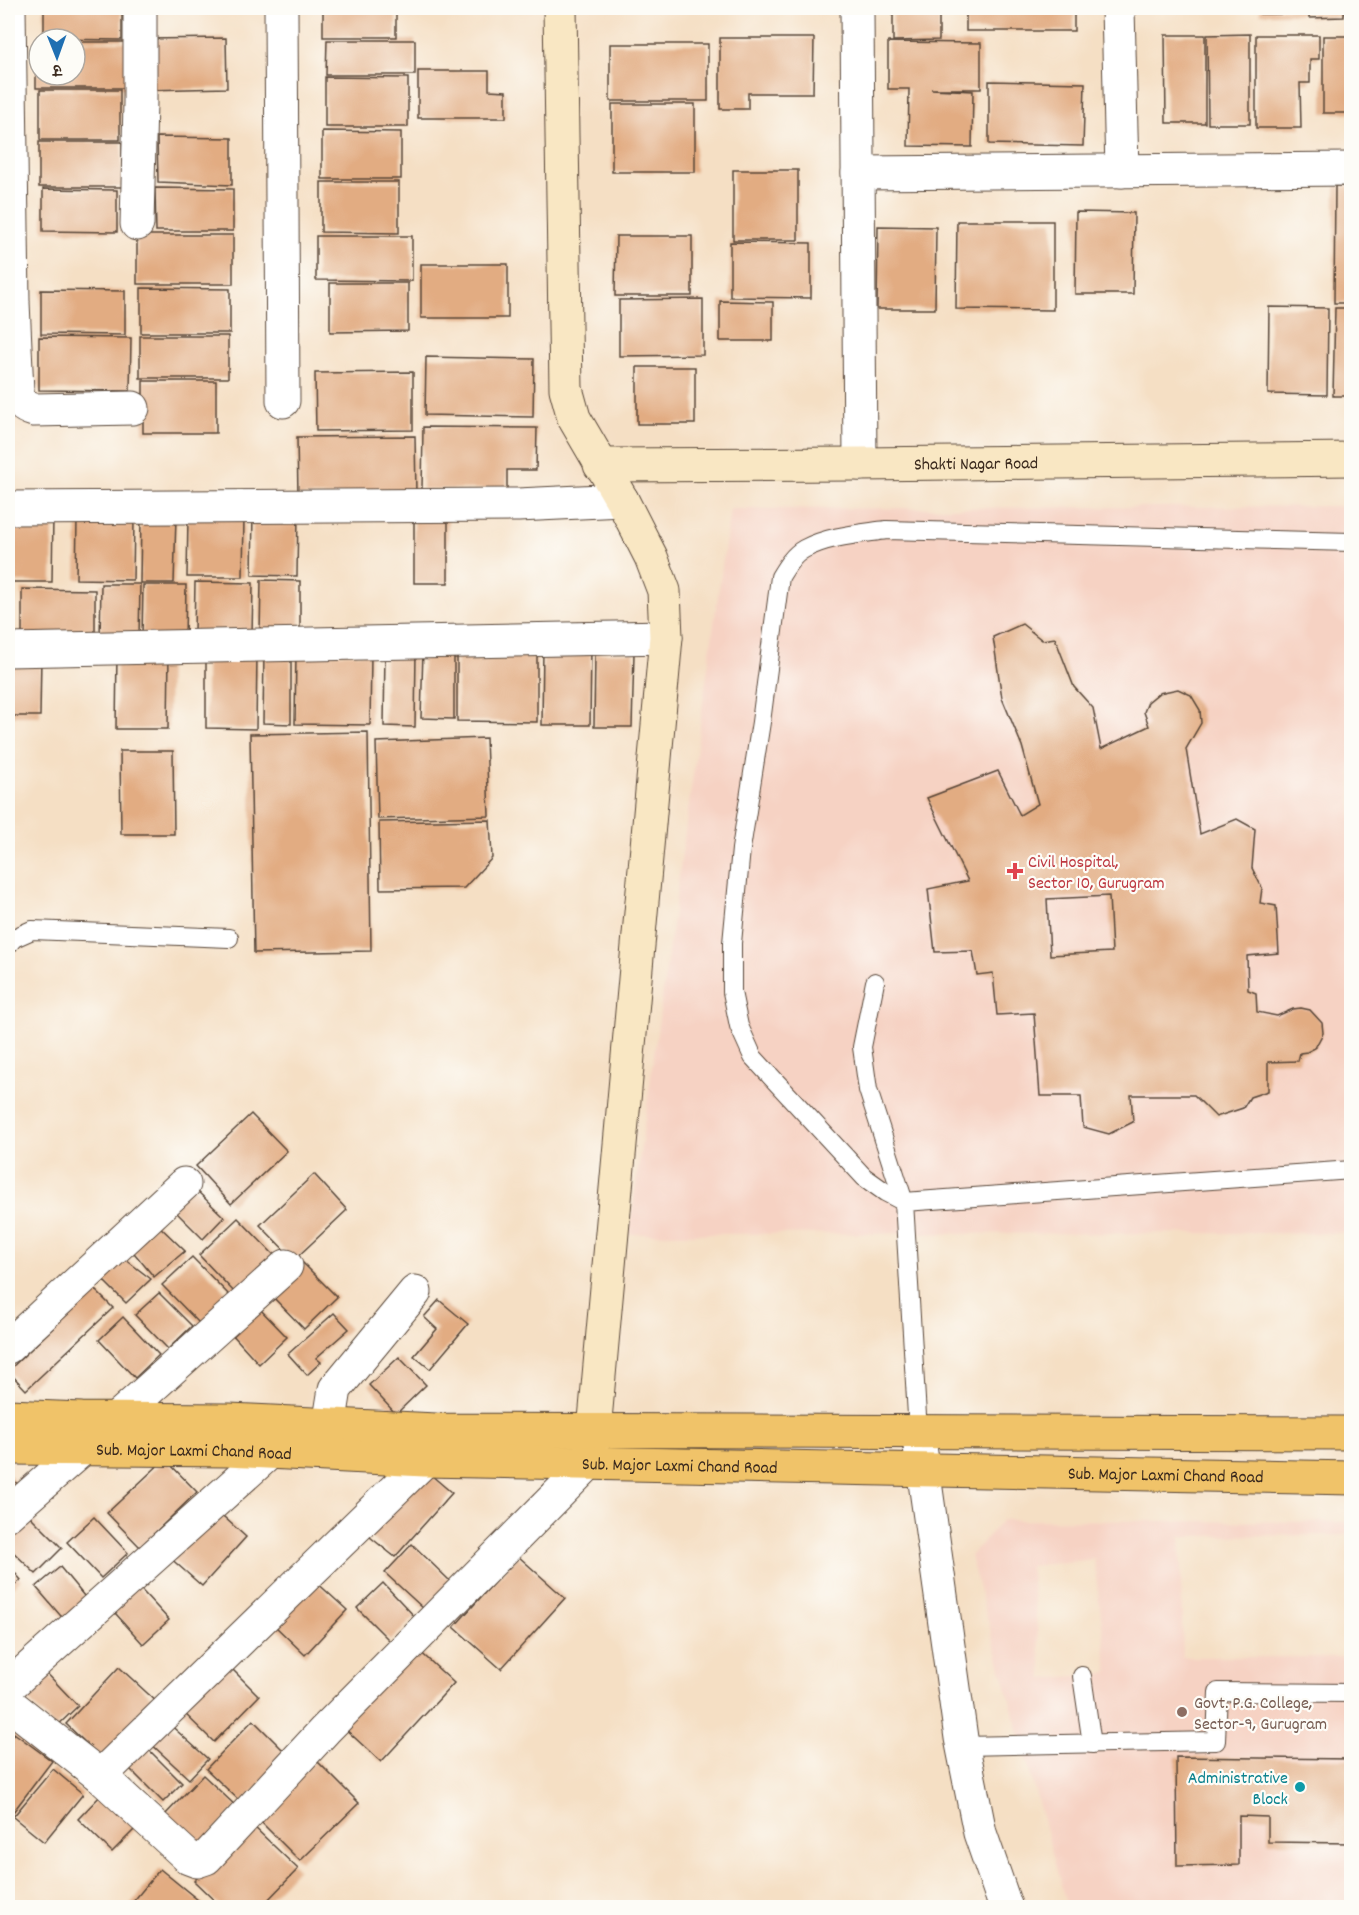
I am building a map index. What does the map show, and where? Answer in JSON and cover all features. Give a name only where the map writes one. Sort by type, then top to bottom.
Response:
[{"type":"main road","name":"Sub. Major Laxmi Chand Road","points":[[8,1416],[115,1420],[228,1435],[269,1454],[588,1464],[1352,1478]]},
{"type":"main road","name":"Sub. Major Laxmi Chand Road","points":[[8,1448],[82,1449],[329,1426],[594,1431],[1352,1433]]},
{"type":"street","points":[[9,8],[10,302],[16,392],[19,402],[26,408],[34,410],[133,408]]},
{"type":"street","points":[[137,224],[140,8]]},
{"type":"street","points":[[281,8],[283,401]]},
{"type":"street","points":[[8,1703],[100,1776],[189,1858],[197,1861],[206,1858],[325,1730],[588,1464],[594,1431],[666,637],[664,591],[651,557],[622,500],[574,418],[566,389],[560,8]]},
{"type":"street","points":[[856,8],[860,465]]},
{"type":"street","points":[[1118,8],[1122,171]]},
{"type":"street","points":[[858,173],[1352,169]]},
{"type":"street","name":"Shakti Nagar Road","points":[[600,465],[860,465],[1352,459]]},
{"type":"street","points":[[8,508],[518,505],[622,500]]},
{"type":"street","points":[[8,650],[666,637]]},
{"type":"street","points":[[8,1347],[184,1184]]},
{"type":"street","points":[[115,1420],[286,1266]]},
{"type":"street","points":[[329,1426],[335,1389],[415,1292]]},
{"type":"street","points":[[918,1432],[963,1746],[980,1833],[1006,1908]]},
{"type":"street","points":[[8,1514],[82,1449]]},
{"type":"street","points":[[8,1687],[269,1454]]},
{"type":"street","points":[[100,1776],[425,1460]]},
{"type":"lane","points":[[1352,542],[886,530],[830,539],[803,550],[788,564],[780,577],[741,849],[732,943],[732,992],[739,1026],[753,1057],[864,1177],[904,1202],[1352,1170]]},
{"type":"lane","points":[[8,945],[14,938],[32,930],[229,938]]},
{"type":"lane","points":[[875,982],[861,1047],[868,1090],[904,1202],[918,1432]]},
{"type":"lane","points":[[1082,1676],[1092,1744]]},
{"type":"lane","points":[[963,1746],[1216,1741],[1218,1692],[1352,1693]]},
{"type":"shaded area","name":"Civil Hospital, Sector 10, Gurugram","points":[[1351,506],[1351,1233],[629,1234],[730,509]]},
{"type":"shaded area","name":"Govt. P.G. College, Sector-9, Gurugram","points":[[1002,1520],[1351,1522],[1351,1535],[1180,1536],[1183,1657],[1351,1657],[1351,1759],[1176,1757],[1238,1865],[1239,1816],[1268,1817],[1268,1841],[1351,1843],[1351,1905],[1067,1907],[970,1556]],"holes":[[[1094,1559],[1108,1673],[1043,1679],[1030,1566]]]},
{"type":"building","points":[[44,8],[122,8],[122,40],[87,40],[87,27],[44,27]]},
{"type":"building","points":[[323,8],[396,8],[396,37],[323,37]]},
{"type":"building","points":[[893,8],[939,8],[939,40],[893,41]]},
{"type":"building","points":[[966,8],[1074,8],[1074,31],[966,31]]},
{"type":"building","points":[[1260,8],[1306,8],[1306,14],[1260,14]]},
{"type":"building","points":[[1309,8],[1344,8],[1344,17],[1309,18]]},
{"type":"building","points":[[1347,8],[1352,8],[1352,23],[1347,23]]},
{"type":"building","points":[[1250,34],[1250,124],[1208,124],[1207,35]]},
{"type":"building","points":[[1165,35],[1205,35],[1205,123],[1166,123]]},
{"type":"building","points":[[1256,35],[1319,35],[1319,59],[1310,59],[1310,83],[1300,83],[1301,128],[1256,128]]},
{"type":"building","points":[[1323,36],[1352,36],[1352,113],[1323,113]]},
{"type":"building","points":[[226,38],[227,88],[146,90],[145,39]]},
{"type":"building","points":[[720,38],[814,38],[813,93],[748,93],[748,109],[720,109]]},
{"type":"building","points":[[327,40],[415,40],[415,75],[326,75]]},
{"type":"building","points":[[87,42],[134,42],[134,88],[36,88],[87,87]]},
{"type":"building","points":[[888,42],[981,43],[981,89],[931,89],[973,91],[972,147],[908,146],[909,89],[888,89]]},
{"type":"building","points":[[610,44],[708,44],[708,101],[610,101]]},
{"type":"building","points":[[418,71],[489,71],[489,90],[506,91],[506,118],[418,118]]},
{"type":"building","points":[[325,77],[408,78],[408,127],[325,127]]},
{"type":"building","points":[[989,81],[1085,83],[1083,146],[989,144]]},
{"type":"building","points":[[40,90],[120,90],[120,140],[40,140]]},
{"type":"building","points":[[612,104],[695,104],[695,172],[612,172]]},
{"type":"building","points":[[322,131],[401,132],[401,179],[322,179]]},
{"type":"building","points":[[157,137],[232,138],[232,185],[158,182]]},
{"type":"building","points":[[39,142],[122,142],[122,187],[39,187]]},
{"type":"building","points":[[733,170],[798,170],[798,240],[733,240]]},
{"type":"building","points":[[321,182],[399,182],[399,233],[321,232]]},
{"type":"building","points":[[1335,186],[1352,186],[1352,303],[1334,303]]},
{"type":"building","points":[[155,188],[233,189],[233,231],[156,231]]},
{"type":"building","points":[[43,189],[117,190],[117,232],[43,231]]},
{"type":"building","points":[[1076,212],[1134,213],[1133,294],[1075,294]]},
{"type":"building","points":[[957,221],[1053,221],[1053,310],[956,309]]},
{"type":"building","points":[[878,226],[936,227],[935,309],[877,309]]},
{"type":"building","points":[[137,235],[233,235],[233,284],[137,284]]},
{"type":"building","points":[[316,236],[412,236],[412,281],[316,280]]},
{"type":"building","points":[[616,236],[692,236],[692,296],[615,296]]},
{"type":"building","points":[[730,242],[811,243],[811,298],[730,297]]},
{"type":"building","points":[[421,264],[508,264],[508,318],[421,318]]},
{"type":"building","points":[[330,283],[408,283],[408,331],[330,332]]},
{"type":"building","points":[[141,288],[230,289],[230,333],[141,333]]},
{"type":"building","points":[[41,290],[125,291],[125,335],[41,334]]},
{"type":"building","points":[[703,299],[703,355],[619,356],[619,300]]},
{"type":"building","points":[[720,301],[773,302],[773,341],[720,341]]},
{"type":"building","points":[[1269,307],[1328,308],[1327,395],[1268,394]]},
{"type":"building","points":[[1335,308],[1352,308],[1352,396],[1333,396]]},
{"type":"building","points":[[140,336],[228,336],[228,378],[140,378]]},
{"type":"building","points":[[39,337],[131,338],[130,391],[39,390]]},
{"type":"building","points":[[426,357],[534,359],[533,417],[425,415]]},
{"type":"building","points":[[637,367],[695,367],[695,424],[637,424]]},
{"type":"building","points":[[413,372],[413,430],[316,431],[315,373]]},
{"type":"building","points":[[143,381],[216,381],[216,433],[143,433]]},
{"type":"building","points":[[423,427],[537,428],[536,470],[507,470],[507,489],[422,489]]},
{"type":"building","points":[[415,436],[416,495],[298,496],[297,437]]},
{"type":"building","points":[[253,511],[298,512],[297,576],[252,575]]},
{"type":"building","points":[[11,516],[53,516],[52,582],[10,582]]},
{"type":"building","points":[[188,516],[244,517],[243,577],[187,577]]},
{"type":"building","points":[[141,517],[176,517],[174,583],[140,583]]},
{"type":"building","points":[[448,518],[448,583],[414,583],[414,519]]},
{"type":"building","points":[[77,519],[134,520],[133,580],[76,579]]},
{"type":"building","points":[[261,580],[300,581],[300,634],[260,634]]},
{"type":"building","points":[[195,582],[253,583],[252,635],[194,633]]},
{"type":"building","points":[[101,584],[140,584],[139,639],[100,638]]},
{"type":"building","points":[[8,585],[11,585],[11,638],[8,638]]},
{"type":"building","points":[[143,585],[186,585],[185,637],[142,636]]},
{"type":"building","points":[[22,589],[95,590],[95,639],[22,639]]},
{"type":"building","points":[[1022,624],[1042,640],[1055,638],[1074,687],[1093,708],[1101,749],[1149,726],[1144,712],[1148,702],[1159,693],[1178,689],[1191,695],[1200,710],[1201,723],[1186,749],[1200,834],[1237,819],[1255,829],[1252,868],[1262,888],[1260,903],[1276,906],[1279,953],[1247,956],[1248,990],[1256,993],[1257,1012],[1277,1016],[1301,1008],[1310,1010],[1322,1023],[1323,1033],[1315,1048],[1300,1053],[1298,1061],[1268,1062],[1268,1091],[1250,1097],[1243,1108],[1216,1117],[1194,1095],[1131,1095],[1133,1122],[1109,1134],[1083,1127],[1081,1096],[1040,1096],[1034,1013],[997,1015],[993,973],[977,975],[973,951],[935,952],[928,889],[968,881],[927,798],[998,771],[1020,815],[1038,804],[1022,746],[1002,698],[993,637]],"holes":[[[1109,896],[1112,952],[1050,955],[1047,899]]]},
{"type":"building","points":[[543,646],[591,647],[590,725],[542,725]]},
{"type":"building","points":[[457,650],[537,650],[537,722],[457,721]]},
{"type":"building","points":[[206,651],[257,652],[256,729],[206,728]]},
{"type":"building","points":[[385,651],[416,652],[415,727],[384,726]]},
{"type":"building","points":[[423,651],[454,651],[454,719],[421,718]]},
{"type":"building","points":[[264,652],[291,652],[291,724],[263,723]]},
{"type":"building","points":[[117,653],[169,653],[168,729],[116,729]]},
{"type":"building","points":[[296,653],[371,654],[370,725],[295,724]]},
{"type":"building","points":[[595,653],[634,653],[632,727],[594,727]]},
{"type":"building","points":[[8,655],[41,656],[40,716],[8,716]]},
{"type":"building","points":[[368,732],[371,951],[254,953],[250,734]]},
{"type":"building","points":[[486,738],[489,816],[378,819],[376,742]]},
{"type":"building","points":[[120,751],[173,751],[174,834],[121,834]]},
{"type":"building","points":[[490,820],[492,858],[464,888],[380,889],[379,822]]},
{"type":"building","points":[[251,1114],[287,1151],[231,1204],[196,1166]]},
{"type":"building","points":[[314,1174],[347,1210],[294,1260],[260,1225]]},
{"type":"building","points":[[193,1187],[224,1217],[203,1239],[167,1203]]},
{"type":"building","points":[[238,1218],[275,1256],[235,1293],[199,1255]]},
{"type":"building","points":[[155,1222],[185,1251],[154,1277],[130,1248]]},
{"type":"building","points":[[117,1253],[151,1279],[126,1303],[97,1274]]},
{"type":"building","points":[[192,1257],[231,1297],[201,1325],[162,1285]]},
{"type":"building","points":[[303,1263],[337,1297],[304,1329],[270,1294]]},
{"type":"building","points":[[94,1289],[113,1308],[26,1390],[8,1371]]},
{"type":"building","points":[[159,1293],[192,1326],[168,1349],[135,1315]]},
{"type":"building","points":[[439,1300],[468,1324],[430,1369],[414,1356],[437,1329],[424,1317]]},
{"type":"building","points":[[258,1307],[287,1337],[259,1364],[231,1333]]},
{"type":"building","points":[[334,1313],[349,1329],[316,1358],[321,1362],[307,1375],[288,1354]]},
{"type":"building","points":[[123,1317],[159,1355],[135,1378],[99,1340]]},
{"type":"building","points":[[399,1357],[426,1385],[396,1414],[369,1385]]},
{"type":"building","points":[[165,1459],[197,1492],[140,1547],[107,1513]]},
{"type":"building","points":[[424,1469],[452,1493],[395,1557],[365,1533]]},
{"type":"building","points":[[8,1473],[23,1491],[8,1505]]},
{"type":"building","points":[[213,1507],[246,1537],[202,1586],[168,1556]]},
{"type":"building","points":[[22,1508],[62,1548],[36,1574],[8,1547],[8,1522]]},
{"type":"building","points":[[94,1517],[128,1553],[101,1578],[67,1542]]},
{"type":"building","points":[[412,1544],[450,1581],[424,1609],[385,1573]]},
{"type":"building","points":[[518,1556],[565,1598],[501,1669],[454,1627]]},
{"type":"building","points":[[8,1565],[21,1580],[8,1591]]},
{"type":"building","points":[[60,1567],[89,1602],[66,1622],[36,1587]]},
{"type":"building","points":[[314,1580],[347,1610],[305,1655],[273,1624]]},
{"type":"building","points":[[133,1581],[169,1620],[143,1644],[107,1604]]},
{"type":"building","points":[[383,1583],[415,1617],[390,1641],[357,1608]]},
{"type":"building","points":[[414,1646],[454,1683],[381,1762],[341,1725]]},
{"type":"building","points":[[8,1652],[16,1662],[8,1669]]},
{"type":"building","points":[[225,1662],[259,1696],[214,1742],[180,1709]]},
{"type":"building","points":[[39,1665],[78,1706],[55,1728],[16,1687]]},
{"type":"building","points":[[119,1667],[159,1704],[105,1761],[66,1724]]},
{"type":"building","points":[[253,1720],[288,1755],[242,1803],[206,1769]]},
{"type":"building","points":[[166,1721],[208,1759],[189,1779],[148,1741]]},
{"type":"building","points":[[14,1733],[52,1761],[10,1816],[8,1814],[8,1741]]},
{"type":"building","points":[[145,1746],[182,1783],[163,1802],[126,1765]]},
{"type":"building","points":[[1176,1757],[1352,1759],[1352,1843],[1268,1842],[1268,1817],[1239,1816],[1239,1865],[1177,1866]]},
{"type":"building","points":[[316,1760],[359,1803],[300,1861],[257,1818]]},
{"type":"building","points":[[53,1769],[83,1794],[44,1842],[13,1817]]},
{"type":"building","points":[[203,1775],[237,1807],[196,1849],[163,1817]]},
{"type":"building","points":[[104,1792],[139,1825],[112,1852],[78,1819]]},
{"type":"building","points":[[251,1824],[298,1869],[260,1908],[222,1908],[194,1881]]},
{"type":"building","points":[[160,1869],[204,1905],[202,1908],[128,1908]]},
{"type":"building","points":[[1274,1905],[1352,1905],[1352,1908],[1274,1908]]},
{"type":"place","name":"Civil Hospital, Sector 10, Gurugram","points":[[1015,871]]},
{"type":"place","name":"Govt. P.G. College, Sector-9, Gurugram","points":[[1182,1712]]},
{"type":"place","name":"Administrative Block","points":[[1300,1787]]}]
